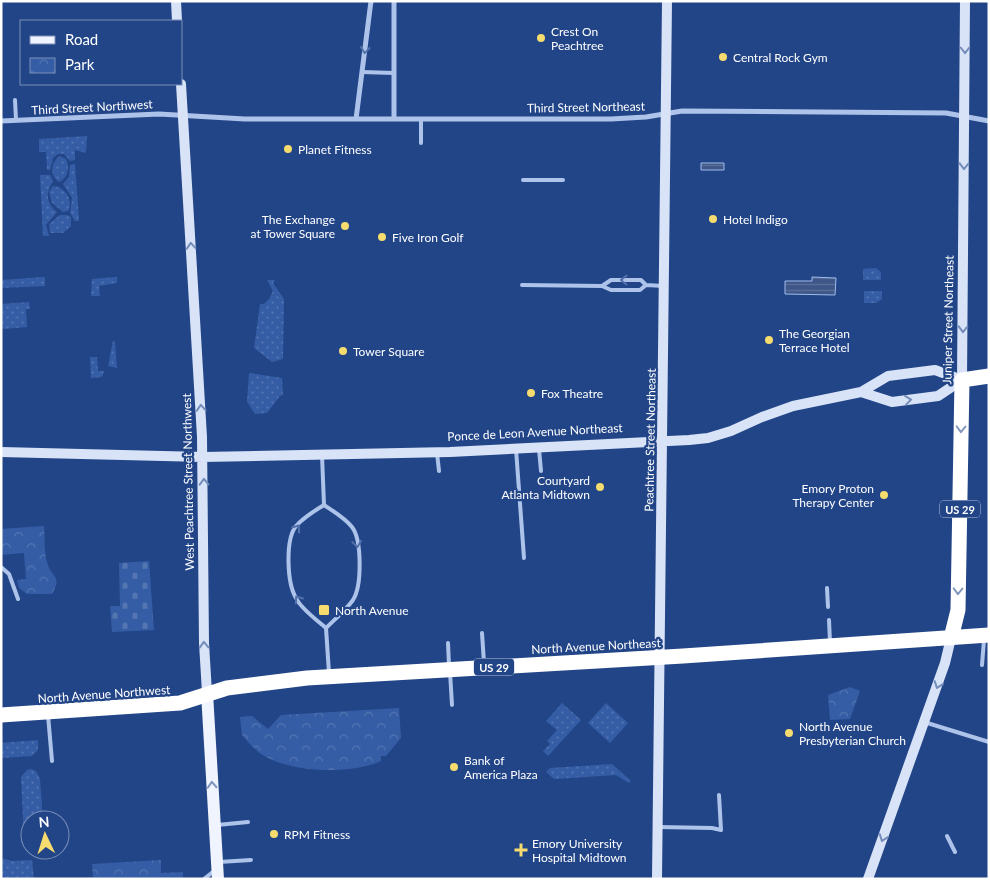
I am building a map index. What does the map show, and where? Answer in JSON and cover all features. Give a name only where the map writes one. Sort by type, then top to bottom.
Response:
[{"type":"highway","name":"Ponce de Leon Avenue Northeast","points":[[962,380],[989,376]]},
{"type":"highway","name":"Juniper Street Northeast","points":[[952,638],[958,610],[962,380]]},
{"type":"highway","name":"North Avenue Northeast","points":[[207,693],[267,682],[330,677],[658,658],[987,635]]},
{"type":"highway","name":"North Avenue Northwest","points":[[1,715],[180,704],[207,693]]},
{"type":"main road","points":[[176,1],[177,20]]},
{"type":"main road","name":"Peachtree Street Northeast","points":[[657,879],[658,658],[663,441],[667,1]]},
{"type":"main road","name":"Juniper Street Northeast","points":[[962,380],[965,1]]},
{"type":"main road","name":"West Peachtree Street Northwest","points":[[181,85],[203,457],[204,643],[218,870]]},
{"type":"main road","name":"Ponce de Leon Avenue Northeast","points":[[1,452],[203,457],[437,452],[708,438],[793,406],[861,392],[888,376],[935,370],[962,380]]},
{"type":"main road","name":"Ponce de Leon Avenue Northeast","points":[[861,392],[892,402],[938,396],[962,380]]},
{"type":"main road","points":[[868,879],[946,663],[952,638]]},
{"type":"street","points":[[356,119],[370,1]]},
{"type":"street","points":[[394,1],[394,119]]},
{"type":"street","name":"Third Street Northeast","points":[[183,116],[210,118],[611,119],[682,111],[946,113],[989,120]]},
{"type":"street","name":"Third Street Northwest","points":[[1,121],[159,114],[183,116]]},
{"type":"lane","points":[[362,72],[394,73]]},
{"type":"lane","points":[[14,100],[16,120]]},
{"type":"lane","points":[[421,119],[421,143]]},
{"type":"lane","points":[[523,180],[563,180]]},
{"type":"lane","points":[[602,286],[611,280],[641,280],[646,285],[665,286]]},
{"type":"lane","points":[[522,285],[602,286],[611,290],[640,290],[646,285]]},
{"type":"lane","points":[[539,448],[541,471]]},
{"type":"lane","points":[[516,449],[524,558]]},
{"type":"lane","points":[[437,452],[439,470]]},
{"type":"lane","points":[[322,454],[324,506]]},
{"type":"lane","points":[[324,506],[352,527],[357,538],[359,561],[359,583],[354,599],[326,628]]},
{"type":"lane","points":[[324,506],[310,514],[295,527],[290,541],[289,561],[290,583],[296,600],[326,628],[330,677]]},
{"type":"lane","points":[[1,568],[9,574],[18,599]]},
{"type":"lane","points":[[827,588],[828,607]]},
{"type":"lane","points":[[829,620],[830,647]]},
{"type":"lane","points":[[482,634],[485,668]]},
{"type":"lane","points":[[982,665],[987,635]]},
{"type":"lane","points":[[448,643],[452,705]]},
{"type":"lane","points":[[48,712],[52,762]]},
{"type":"lane","points":[[924,722],[989,742]]},
{"type":"lane","points":[[657,827],[712,828],[721,830],[719,795]]},
{"type":"lane","points":[[215,825],[248,822]]},
{"type":"lane","points":[[947,836],[955,852]]},
{"type":"lane","points":[[204,879],[218,870],[251,860]]},
{"type":"green space","points":[[87,136],[86,153],[75,150],[75,160],[70,161],[64,154],[58,154],[53,158],[50,170],[47,170],[46,152],[39,152],[39,139]]},
{"type":"green space","points":[[60,156],[66,159],[68,169],[64,178],[59,182],[54,176],[52,169]]},
{"type":"green space","points":[[75,164],[79,221],[75,221],[70,213],[72,198],[63,184],[69,177],[70,165]]},
{"type":"green space","points":[[40,175],[50,175],[53,181],[48,197],[50,204],[57,212],[46,225],[49,236],[43,236]]},
{"type":"green space","points":[[53,186],[65,191],[70,203],[68,211],[63,212],[52,203],[49,192]]},
{"type":"green space","points":[[60,215],[71,217],[71,226],[63,233],[50,233],[49,224]]},
{"type":"green space","points":[[876,268],[881,272],[881,280],[863,280],[863,269]]},
{"type":"green space","points":[[45,277],[45,286],[1,288],[1,280]]},
{"type":"green space","points":[[117,277],[117,283],[99,286],[100,296],[91,296],[92,279]]},
{"type":"green space","points":[[267,280],[275,280],[273,283],[284,299],[283,359],[272,362],[254,348],[260,304],[264,304],[269,299],[273,291]]},
{"type":"green space","points":[[864,291],[882,291],[882,299],[876,303],[864,303]]},
{"type":"green space","points":[[29,302],[30,309],[26,309],[27,327],[3,329],[1,326],[1,304]]},
{"type":"green space","points":[[113,341],[115,342],[117,368],[108,366]]},
{"type":"green space","points":[[90,357],[97,357],[98,371],[104,371],[102,377],[91,378]]},
{"type":"green space","points":[[249,373],[282,378],[283,395],[280,396],[267,413],[255,414],[247,402]]},
{"type":"green space","points":[[44,526],[46,558],[56,580],[55,588],[52,594],[27,594],[19,588],[17,580],[26,579],[24,553],[1,555],[1,529]]},
{"type":"green space","points":[[149,561],[154,630],[112,632],[110,606],[120,606],[119,563]]},
{"type":"green space","points":[[850,687],[860,691],[850,719],[830,720],[828,695]]},
{"type":"green space","points":[[562,703],[581,720],[548,756],[543,751],[550,744],[547,741],[557,730],[546,721]]},
{"type":"green space","points":[[606,703],[628,723],[610,743],[588,723]]},
{"type":"green space","points":[[399,708],[401,738],[386,756],[381,756],[381,761],[353,768],[320,770],[288,765],[261,754],[242,735],[240,717],[252,716],[268,729],[281,715]]},
{"type":"green space","points":[[38,740],[38,750],[32,756],[1,758],[1,743]]},
{"type":"green space","points":[[612,764],[631,781],[629,783],[616,775],[554,779],[546,772],[550,768]]},
{"type":"green space","points":[[27,770],[36,771],[40,779],[42,810],[23,810],[21,777]]},
{"type":"green space","points":[[1,858],[12,861],[32,860],[34,879],[1,879]]},
{"type":"green space","points":[[161,860],[161,873],[183,872],[183,879],[76,879],[93,877],[92,864]]},
{"type":"shaded area","points":[[701,163],[724,163],[724,170],[701,170]]},
{"type":"shaded area","points":[[812,277],[836,278],[835,295],[785,294],[785,281],[812,281]]},
{"type":"place","name":"Crest On Peachtree","points":[[541,38]]},
{"type":"place","name":"Central Rock Gym","points":[[723,57]]},
{"type":"place","name":"Planet Fitness","points":[[288,149]]},
{"type":"place","name":"Hotel Indigo","points":[[713,219]]},
{"type":"place","name":"The Exchange at Tower Square","points":[[345,226]]},
{"type":"place","name":"Five Iron Golf","points":[[382,237]]},
{"type":"place","name":"The Georgian Terrace Hotel","points":[[769,340]]},
{"type":"place","name":"Tower Square","points":[[343,351]]},
{"type":"place","name":"Fox Theatre","points":[[531,393]]},
{"type":"place","name":"Courtyard Atlanta Midtown","points":[[600,487]]},
{"type":"place","name":"Emory Proton Therapy Center","points":[[884,495]]},
{"type":"place","name":"North Avenue","points":[[324,610]]},
{"type":"place","name":"North Avenue Presbyterian Church","points":[[789,733]]},
{"type":"place","name":"Bank of America Plaza","points":[[454,767]]},
{"type":"place","name":"RPM Fitness","points":[[274,834]]},
{"type":"place","name":"Emory University Hospital Midtown","points":[[521,850]]}]
